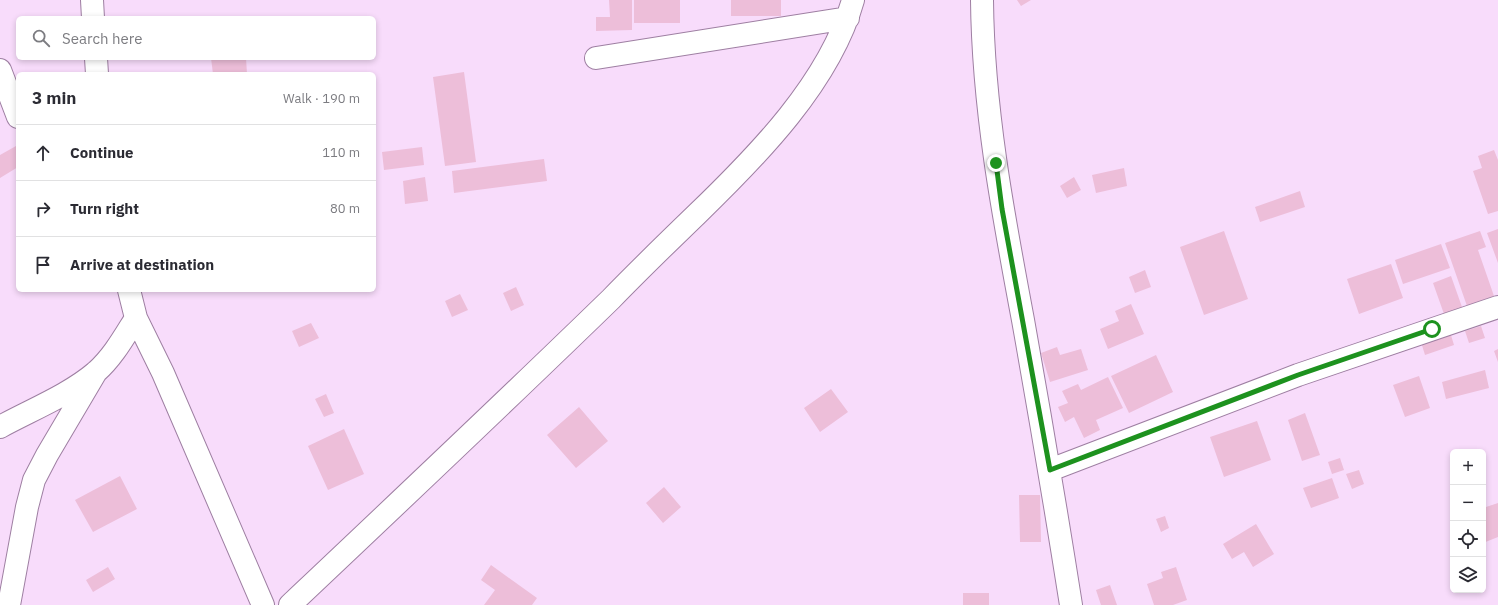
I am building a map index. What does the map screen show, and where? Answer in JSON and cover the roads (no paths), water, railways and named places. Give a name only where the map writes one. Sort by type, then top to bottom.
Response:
[{"type":"street","points":[[92,0],[94,16]]},
{"type":"street","points":[[982,0],[987,102],[1002,209],[1050,470],[1071,605]]},
{"type":"street","points":[[596,58],[850,9]]},
{"type":"street","points":[[290,605],[514,393],[741,171],[785,120],[821,71],[850,9]]},
{"type":"street","points":[[96,60],[97,72]]},
{"type":"street","points":[[0,70],[16,112]]},
{"type":"street","points":[[130,292],[136,318],[163,373],[263,605]]},
{"type":"street","points":[[1050,470],[1298,375],[1498,307]]},
{"type":"street","points":[[10,605],[26,507],[34,480],[96,372],[116,350],[136,318]]},
{"type":"street","points":[[0,427],[68,391],[96,372]]}]
